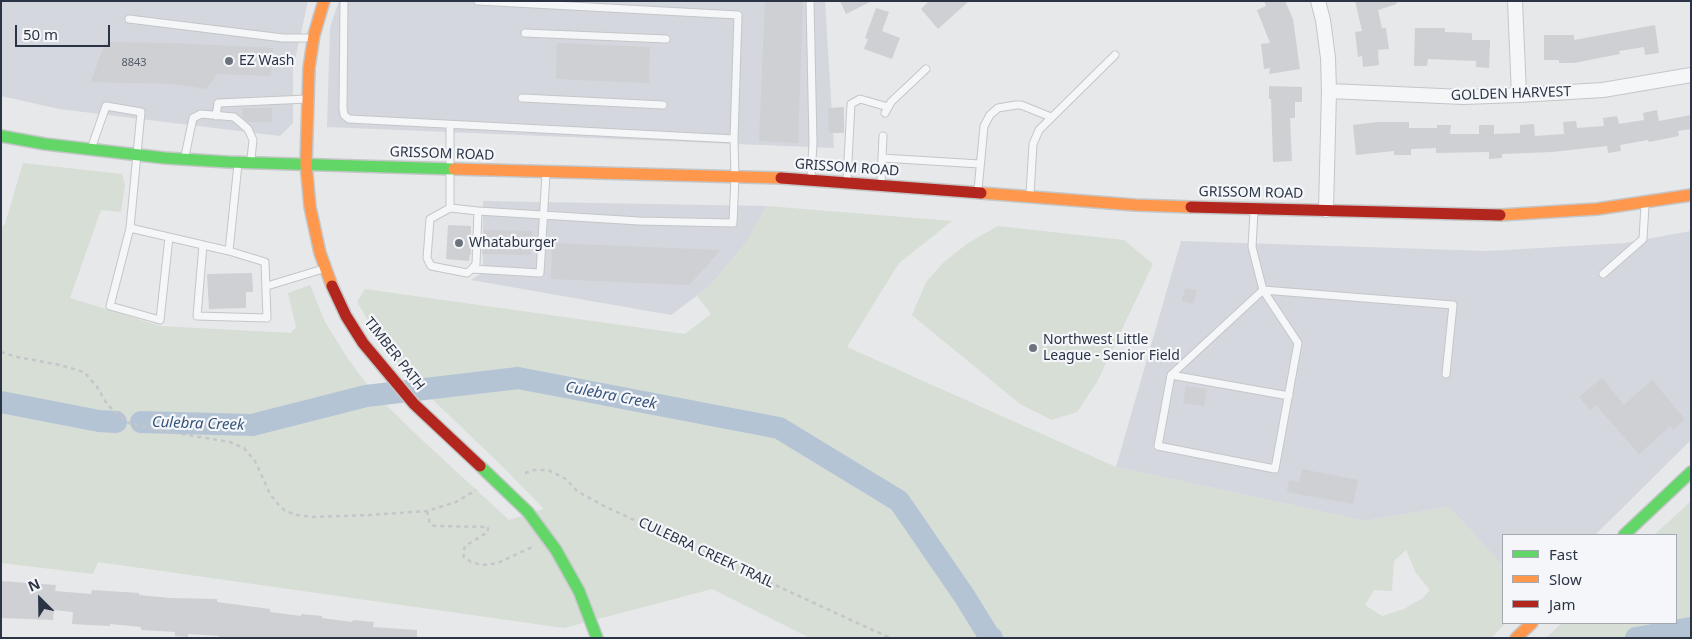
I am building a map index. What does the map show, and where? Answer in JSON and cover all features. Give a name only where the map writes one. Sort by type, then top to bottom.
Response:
[{"type":"main road","name":"TIMBER PATH","points":[[324,1],[314,38],[309,68],[306,164],[310,207],[320,253],[332,286],[346,316],[363,343],[414,404],[528,512],[556,550],[580,591],[596,638]]},
{"type":"main road","name":"GRISSOM ROAD","points":[[1,136],[91,149],[184,159],[449,170],[546,171],[810,181],[1135,205],[1496,214],[1597,209],[1691,195]]},
{"type":"main road","points":[[1625,534],[1691,472]]},
{"type":"main road","points":[[1516,638],[1531,624]]},
{"type":"street","points":[[1318,1],[1328,58],[1326,210]]},
{"type":"street","points":[[1515,1],[1519,95]]},
{"type":"street","name":"GOLDEN HARVEST","points":[[1329,91],[1463,97],[1519,95],[1604,90],[1691,74]]},
{"type":"lane","points":[[344,1],[343,109],[344,115],[349,119],[734,139]]},
{"type":"lane","points":[[478,1],[738,15],[733,223],[639,221],[450,208],[430,219],[427,258],[431,266],[467,272],[472,269],[476,264],[478,211]]},
{"type":"lane","points":[[810,1],[813,143],[810,181]]},
{"type":"lane","points":[[129,19],[283,38],[314,38]]},
{"type":"lane","points":[[525,33],[666,39]]},
{"type":"lane","points":[[1029,197],[1033,144],[1039,130],[1115,55]]},
{"type":"lane","points":[[846,183],[851,104],[860,99],[887,110],[891,102],[926,69]]},
{"type":"lane","points":[[522,98],[663,105]]},
{"type":"lane","points":[[216,116],[218,103],[307,99]]},
{"type":"lane","points":[[978,193],[984,126],[990,115],[998,108],[1021,105],[1051,117]]},
{"type":"lane","points":[[91,149],[106,106],[141,112],[130,228],[110,306],[160,320],[170,237]]},
{"type":"lane","points":[[184,159],[193,118],[201,114],[234,118],[248,129],[253,140],[251,162]]},
{"type":"lane","points":[[450,125],[450,208]]},
{"type":"lane","points":[[881,186],[883,136]]},
{"type":"lane","points":[[882,158],[980,164]]},
{"type":"lane","points":[[229,251],[239,162]]},
{"type":"lane","points":[[472,269],[540,273],[546,171]]},
{"type":"lane","points":[[1603,274],[1643,239],[1646,202]]},
{"type":"lane","points":[[1254,208],[1252,247],[1263,290],[1298,343],[1275,469],[1158,446],[1171,374],[1263,290],[1454,305],[1446,374]]},
{"type":"lane","points":[[130,228],[203,244],[264,262],[267,318],[197,316],[203,244]]},
{"type":"lane","points":[[266,286],[326,269]]},
{"type":"lane","points":[[1171,374],[1289,396]]},
{"type":"path","points":[[1,352],[84,372],[97,387],[107,404],[129,422],[169,432],[230,442],[244,448],[255,461],[270,494],[285,511],[296,515],[313,517],[370,516],[427,511],[456,502],[476,490]]},
{"type":"path","name":"CULEBRA CREEK TRAIL","points":[[524,473],[534,470],[548,470],[566,479],[577,491],[606,507],[890,638]]},
{"type":"path","points":[[427,511],[430,524],[434,526],[488,527],[488,532],[465,546],[464,557],[471,562],[482,565],[498,563],[532,547]]},
{"type":"shaded area","points":[[1,1],[308,1],[293,69],[293,123],[280,136],[59,109],[1,96]]},
{"type":"shaded area","points":[[339,1],[825,1],[834,148],[327,127],[330,27]]},
{"type":"shaded area","points":[[23,163],[122,174],[125,185],[121,212],[101,210],[70,298],[160,326],[291,333],[296,327],[288,293],[310,285],[325,322],[363,379],[385,404],[421,439],[509,520],[544,509],[405,373],[386,350],[357,302],[365,289],[685,334],[711,314],[697,296],[710,286],[746,243],[767,206],[952,221],[899,263],[847,347],[1116,467],[1365,521],[1449,507],[1502,565],[1502,624],[1505,624],[1491,638],[810,638],[712,589],[564,628],[98,562],[93,574],[1,563],[1,227],[5,224]],"holes":[[[1406,550],[1416,573],[1430,590],[1423,598],[1404,609],[1382,616],[1365,605],[1374,590],[1392,591],[1394,561]]]},
{"type":"shaded area","points":[[483,201],[767,206],[746,243],[710,286],[671,315],[471,280],[480,274],[483,266]]},
{"type":"shaded area","name":"Northwest Little League - Senior Field","points":[[998,226],[1124,240],[1153,264],[1097,382],[1077,412],[1052,420],[1020,404],[912,315],[926,282],[943,263],[968,243]]},
{"type":"shaded area","points":[[1691,231],[1691,440],[1596,534],[1502,534],[1502,565],[1449,507],[1365,521],[1116,467],[1181,241],[1488,251],[1625,243]]},
{"type":"shaded area","points":[[1691,501],[1691,638],[1546,638],[1561,624],[1677,624],[1677,534],[1655,534]]},
{"type":"building","points":[[765,1],[803,1],[798,143],[759,141]]},
{"type":"building","points":[[840,1],[872,1],[846,14]]},
{"type":"building","points":[[929,1],[969,1],[938,29],[921,9]]},
{"type":"building","points":[[1264,1],[1285,1],[1293,19],[1300,69],[1269,74],[1270,68],[1264,69],[1261,44],[1270,43],[1257,10],[1266,6]]},
{"type":"building","points":[[1355,1],[1396,1],[1397,4],[1378,10],[1382,28],[1386,28],[1389,49],[1378,50],[1379,65],[1363,67],[1362,56],[1358,57],[1355,32],[1362,31]]},
{"type":"building","points":[[876,8],[889,12],[882,31],[900,38],[892,59],[864,49],[868,39],[865,38]]},
{"type":"building","points":[[1655,25],[1659,53],[1645,55],[1644,47],[1619,51],[1620,54],[1574,63],[1544,60],[1544,35],[1574,35],[1574,40]]},
{"type":"building","points":[[1415,28],[1445,28],[1445,32],[1472,33],[1472,40],[1490,40],[1489,68],[1476,67],[1476,61],[1428,59],[1427,66],[1414,66]]},
{"type":"building","points":[[105,42],[273,48],[271,76],[217,74],[206,89],[172,84],[91,82]]},
{"type":"building","points":[[557,43],[650,47],[649,83],[556,79]]},
{"type":"building","points":[[1269,86],[1302,87],[1302,102],[1295,102],[1295,118],[1290,118],[1292,161],[1273,162]]},
{"type":"building","points":[[844,107],[844,133],[829,133],[828,108]]},
{"type":"building","points":[[242,108],[272,108],[272,122],[248,122],[242,117]]},
{"type":"building","points":[[1657,110],[1659,121],[1691,115],[1691,129],[1678,131],[1679,136],[1620,145],[1621,151],[1608,153],[1607,146],[1552,152],[1502,154],[1502,158],[1489,159],[1489,152],[1436,153],[1436,148],[1411,149],[1411,155],[1394,155],[1394,151],[1356,155],[1353,125],[1378,122],[1409,122],[1409,128],[1437,128],[1437,125],[1451,125],[1450,134],[1479,134],[1479,125],[1494,125],[1494,134],[1520,133],[1520,125],[1534,124],[1535,136],[1564,134],[1563,122],[1576,121],[1577,128],[1604,126],[1603,118],[1617,116],[1619,124],[1644,120],[1643,113]]},
{"type":"building","name":"Whataburger","points":[[448,225],[471,226],[471,254],[469,261],[446,259]]},
{"type":"building","points":[[483,230],[532,231],[531,255],[482,254]]},
{"type":"building","points":[[552,243],[721,250],[689,285],[551,279]]},
{"type":"building","points":[[252,273],[253,292],[246,292],[246,308],[209,309],[207,274]]},
{"type":"building","points":[[1185,288],[1197,290],[1193,304],[1182,301]]},
{"type":"building","points":[[1602,378],[1624,405],[1652,380],[1685,419],[1673,430],[1670,426],[1639,454],[1596,405],[1590,410],[1579,397]]},
{"type":"building","points":[[1186,386],[1207,389],[1204,406],[1183,403]]},
{"type":"building","points":[[1302,469],[1358,480],[1353,504],[1287,492],[1289,480],[1299,482]]},
{"type":"building","points":[[1,581],[56,585],[55,591],[91,594],[92,590],[139,593],[139,595],[170,598],[217,599],[217,602],[270,609],[270,612],[301,616],[301,614],[322,616],[322,618],[352,622],[353,620],[374,622],[373,627],[417,630],[417,638],[219,638],[219,636],[188,634],[188,637],[175,636],[175,632],[141,630],[141,627],[110,624],[110,626],[72,624],[73,612],[54,610],[53,620],[1,618]]},
{"type":"waterway","name":"Culebra Creek","points":[[141,422],[252,425],[366,396],[518,378],[779,428],[899,501],[992,638]]},
{"type":"waterway","name":"Culebra Creek","points":[[1,402],[99,421],[116,422]]},
{"type":"waterway","name":"Culebra Creek","points":[[1636,638],[1691,628]]},
{"type":"traffic: fast","points":[[1,136],[45,144],[165,158],[228,162],[454,169]]},
{"type":"traffic: fast","points":[[480,466],[528,512]]},
{"type":"traffic: fast","points":[[1625,534],[1691,472]]},
{"type":"traffic: fast","points":[[528,512],[556,550],[579,591],[597,638]]},
{"type":"traffic: slow","points":[[324,1],[314,35],[309,68],[306,164],[310,207],[320,253],[332,286]]},
{"type":"traffic: slow","points":[[454,169],[781,178]]},
{"type":"traffic: slow","points":[[981,193],[1135,205],[1191,207]]},
{"type":"traffic: slow","points":[[1500,215],[1597,209],[1691,195]]},
{"type":"traffic: slow","points":[[1516,638],[1531,624]]},
{"type":"traffic: jam","points":[[781,178],[981,193]]},
{"type":"traffic: jam","points":[[1191,207],[1500,215]]},
{"type":"traffic: jam","points":[[332,286],[346,316],[363,343],[414,404],[480,466]]},
{"type":"place","name":"EZ Wash","points":[[229,61]]},
{"type":"place","name":"Whataburger","points":[[459,243]]},
{"type":"place","name":"Northwest Little League - Senior Field","points":[[1033,348]]}]
